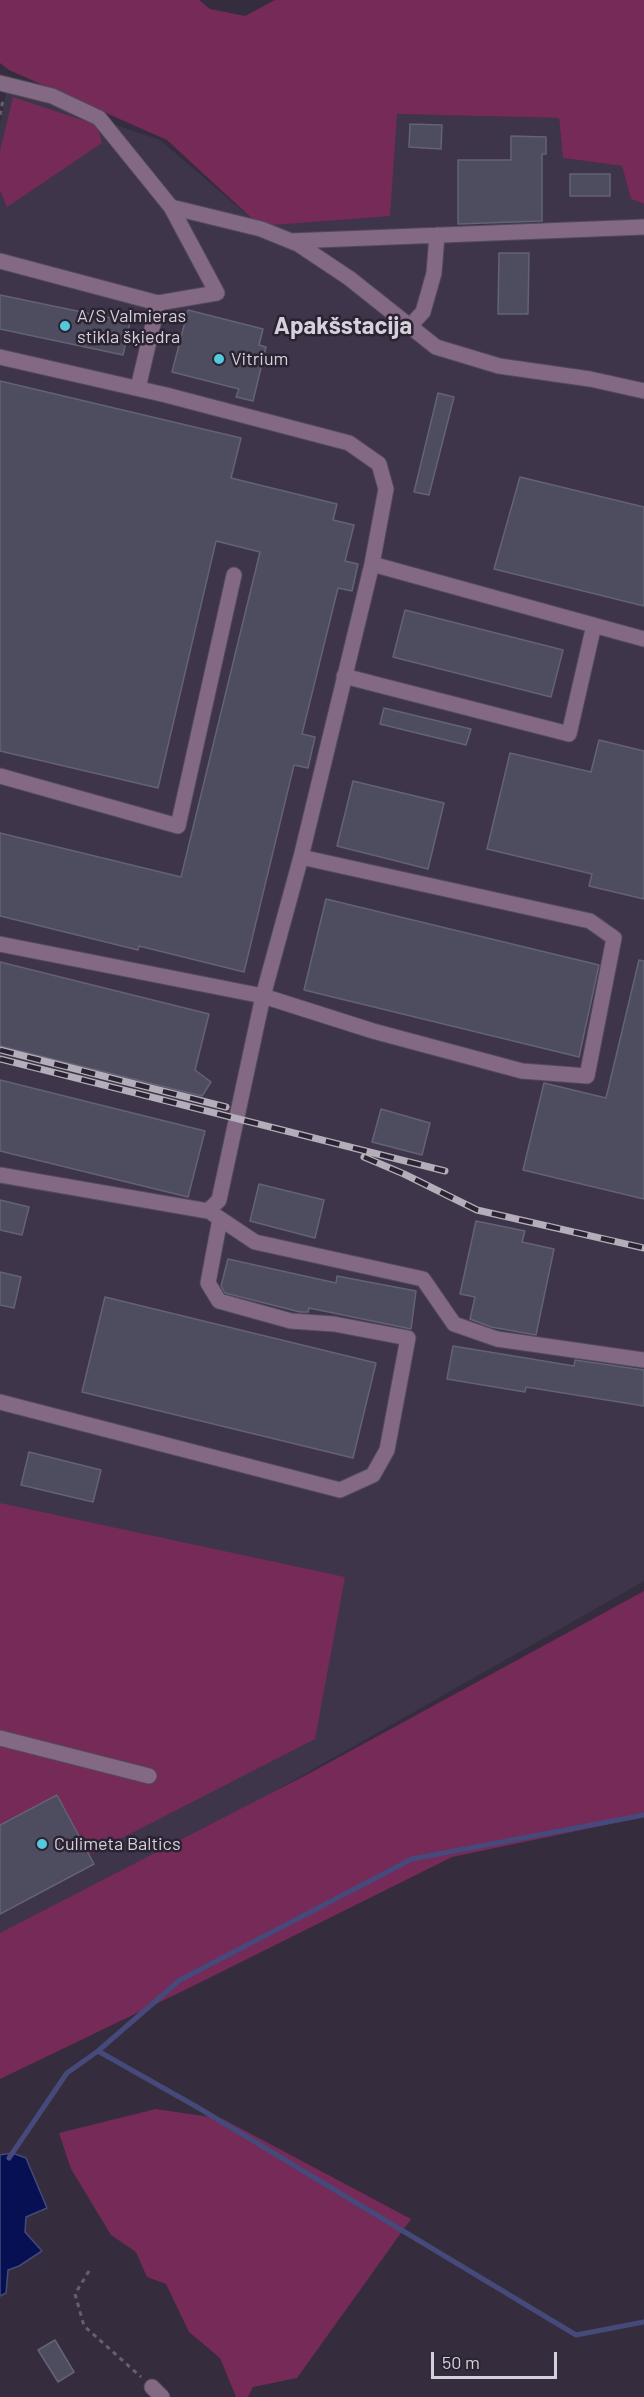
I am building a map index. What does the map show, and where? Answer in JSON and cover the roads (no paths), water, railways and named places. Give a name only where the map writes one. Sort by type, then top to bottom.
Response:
[{"type":"lane","points":[[0,83],[52,96],[99,118],[171,207],[217,293],[158,303],[0,261]]},
{"type":"lane","points":[[171,207],[261,229],[291,241],[349,278],[436,347],[499,366],[590,379],[644,391]]},
{"type":"lane","points":[[291,241],[644,227]]},
{"type":"lane","points":[[409,327],[423,312],[434,273],[437,235]]},
{"type":"lane","points":[[138,388],[158,303]]},
{"type":"lane","points":[[0,357],[138,388],[349,443],[379,464],[386,489],[372,564],[301,857],[263,996],[214,1215],[208,1283],[219,1301],[291,1321],[334,1324],[408,1338],[387,1450],[372,1475],[340,1490],[0,1402]]},
{"type":"lane","points":[[372,564],[644,639]]},
{"type":"lane","points":[[0,776],[178,826],[234,574]]},
{"type":"lane","points":[[344,676],[569,734],[594,625]]},
{"type":"lane","points":[[0,944],[263,996],[373,1031],[522,1071],[587,1076],[614,938],[590,921],[301,857]]},
{"type":"lane","points":[[0,1175],[214,1215],[255,1242],[423,1279],[454,1324],[497,1339],[644,1360]]},
{"type":"lane","points":[[0,1738],[149,1776]]},
{"type":"waterway","points":[[98,2051],[180,1980],[412,1859],[644,1815]]},
{"type":"waterway","points":[[9,2158],[67,2073],[98,2051],[197,2107],[576,2335],[644,2322]]},
{"type":"railway","points":[[0,1050],[226,1107]]},
{"type":"railway","points":[[0,1059],[445,1171]]},
{"type":"railway","points":[[364,1157],[477,1210],[644,1248]]},
{"type":"place","name":"A/S Valmieras stikla šķiedra","points":[[65,326]]},
{"type":"place","name":"Vitrium","points":[[219,359]]},
{"type":"place","name":"Culimeta Baltics","points":[[42,1844]]},
{"type":"district","name":"Apakšstacija","points":[[343,326]]}]
